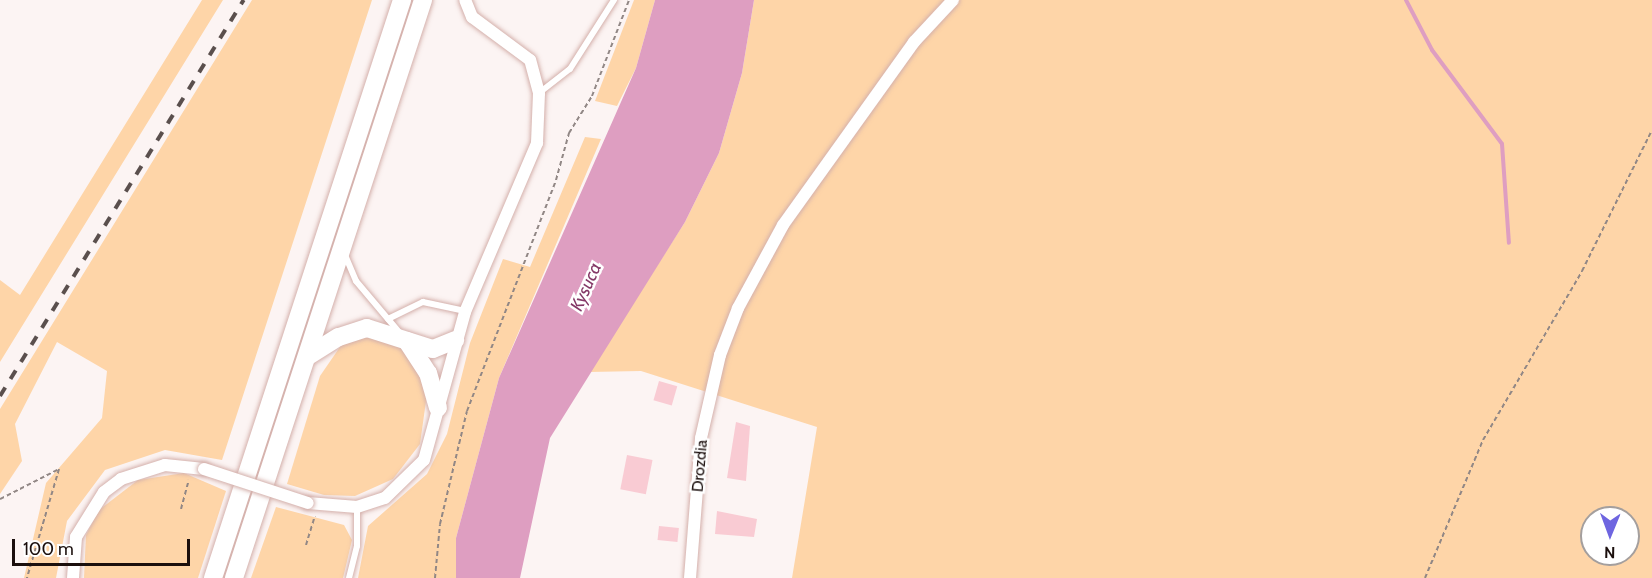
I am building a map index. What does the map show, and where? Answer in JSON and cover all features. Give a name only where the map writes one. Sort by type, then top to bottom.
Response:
[{"type":"main road","points":[[213,578],[402,0]]},
{"type":"main road","points":[[234,578],[423,0]]},
{"type":"main road","points":[[308,356],[367,328],[433,349],[455,340]]},
{"type":"main road","points":[[405,340],[428,373],[438,408]]},
{"type":"street","points":[[74,578],[76,537],[104,492],[121,479],[165,465],[204,469],[308,503],[357,507],[408,481],[424,460],[455,340],[537,143],[539,93],[530,60],[472,17],[465,0]]},
{"type":"street","name":"Drozdia","points":[[690,578],[701,438],[720,356],[783,225],[914,42],[953,0]]},
{"type":"lane","points":[[539,93],[570,69],[614,0]]},
{"type":"lane","points":[[343,246],[356,281],[405,340]]},
{"type":"lane","points":[[388,319],[423,302],[465,312]]},
{"type":"lane","points":[[349,578],[357,546],[357,507]]},
{"type":"path","points":[[435,578],[440,524],[467,411],[556,180],[569,133],[592,96],[629,0]]},
{"type":"path","points":[[1424,577],[1483,440],[1582,271],[1652,130]]},
{"type":"path","points":[[0,499],[59,469],[27,578]]},
{"type":"path","points":[[181,509],[190,476]]},
{"type":"path","points":[[306,545],[315,516]]},
{"type":"shaded area","points":[[202,0],[223,0],[0,362],[0,280],[20,295]]},
{"type":"shaded area","points":[[252,0],[372,0],[222,460],[165,450],[105,470],[67,521],[56,578],[24,578],[46,483],[102,418],[107,371],[57,342],[15,424],[22,461],[0,494],[0,409]]},
{"type":"shaded area","points":[[634,0],[655,0],[636,68],[617,106],[595,101]]},
{"type":"shaded area","points":[[754,0],[1652,0],[1652,578],[792,578],[817,427],[641,371],[589,372],[685,222],[719,153],[742,73]]},
{"type":"shaded area","points":[[585,137],[601,139],[499,378],[456,538],[456,578],[358,578],[368,526],[427,474],[447,434],[470,343],[503,259],[530,267]]},
{"type":"shaded area","points":[[357,338],[391,338],[417,363],[427,394],[420,444],[393,479],[355,496],[324,495],[287,484],[320,376],[342,344]]},
{"type":"shaded area","points":[[184,473],[226,491],[198,578],[84,578],[86,535],[99,510],[138,480]]},
{"type":"shaded area","points":[[276,507],[344,525],[352,540],[343,578],[251,578]]},
{"type":"water","name":"Kysuca","points":[[655,0],[754,0],[742,73],[719,153],[685,222],[550,438],[520,578],[456,578],[456,538],[499,378],[636,68]]},
{"type":"building","points":[[659,381],[677,386],[672,405],[653,400]]},
{"type":"building","points":[[736,422],[750,426],[746,481],[727,478]]},
{"type":"building","points":[[627,455],[653,460],[646,494],[620,489]]},
{"type":"building","points":[[717,511],[757,519],[754,537],[715,534]]},
{"type":"building","points":[[659,526],[679,528],[677,542],[658,540]]},
{"type":"waterway","points":[[1406,0],[1432,50],[1502,144],[1509,243]]},
{"type":"railway","points":[[0,396],[244,0]]}]
